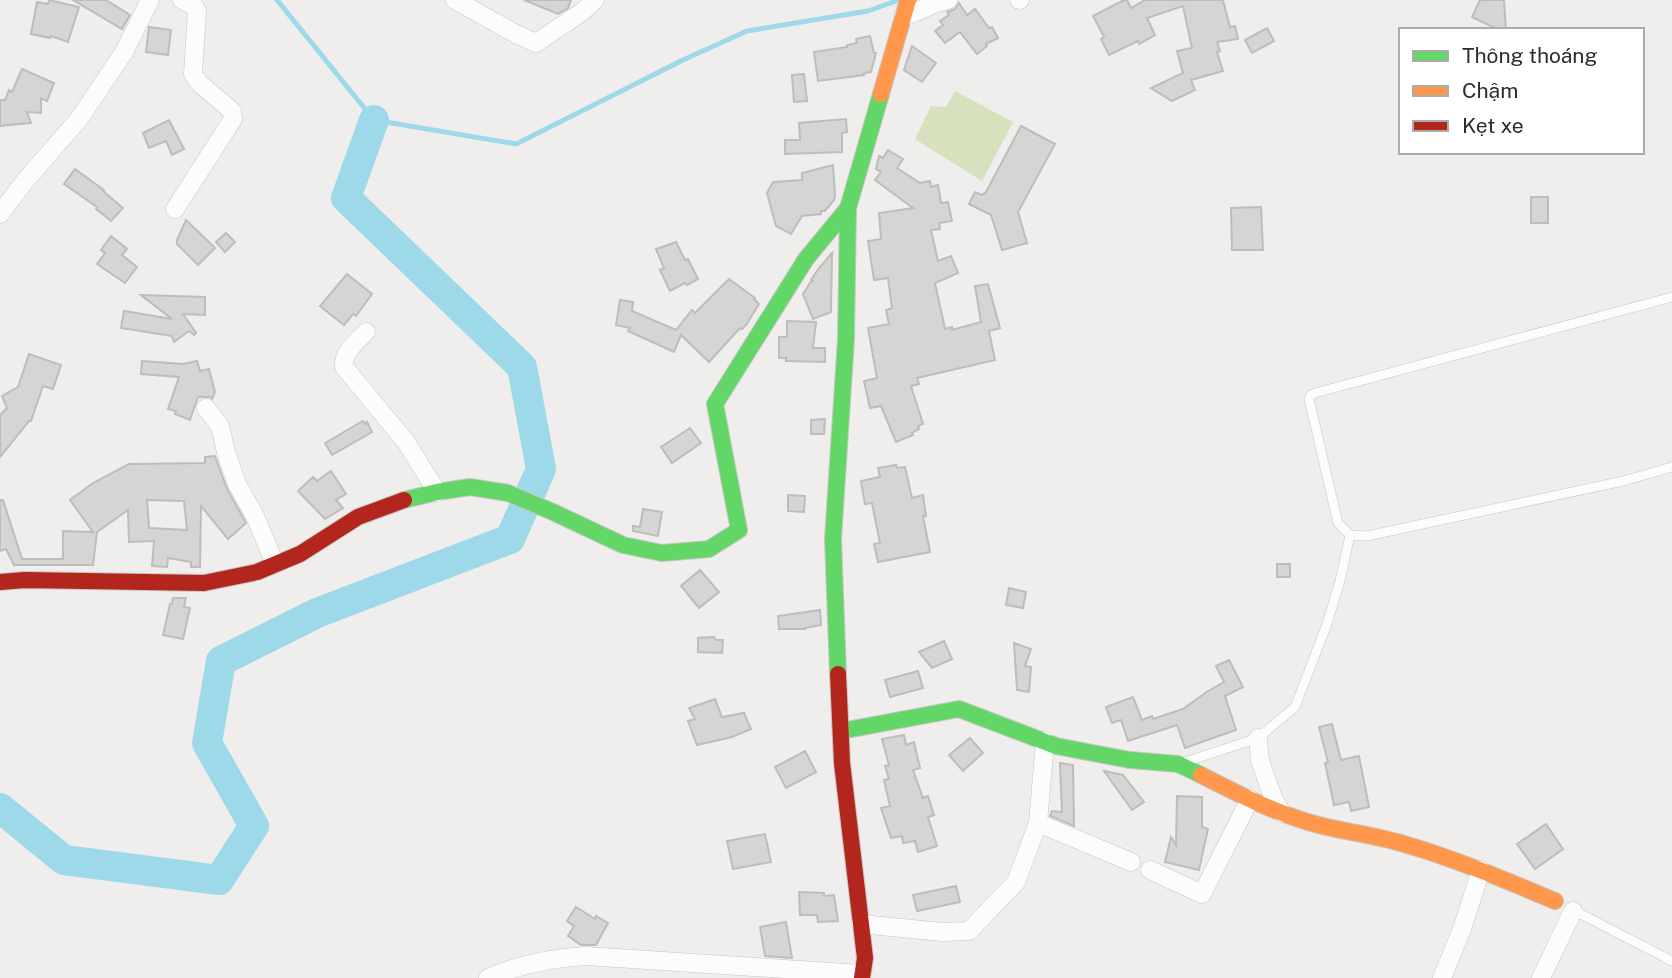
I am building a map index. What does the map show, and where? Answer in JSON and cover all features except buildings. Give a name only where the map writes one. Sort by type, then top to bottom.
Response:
[{"type":"street","points":[[175,209],[233,119],[232,111],[199,83],[193,74],[197,11],[194,6],[182,0]]},
{"type":"street","points":[[455,0],[536,43],[595,0]]},
{"type":"street","points":[[488,978],[542,960],[586,956],[862,976],[865,958],[842,762],[833,539],[846,339],[848,208],[906,9],[916,13],[933,3],[948,0]]},
{"type":"street","points":[[0,214],[79,119],[124,52],[144,2]]},
{"type":"street","points":[[0,582],[25,580],[204,583],[257,572],[300,554],[358,517],[397,502],[470,487],[508,493],[624,545],[662,553],[709,549],[739,530],[715,404],[806,259],[848,208]]},
{"type":"street","points":[[366,332],[347,353],[344,367],[406,442],[438,492]]},
{"type":"street","points":[[206,408],[220,426],[237,484],[255,516],[275,564]]},
{"type":"street","points":[[841,730],[959,709],[1056,746],[1130,760],[1178,764],[1282,813],[1315,824],[1402,844],[1481,870],[1555,901]]},
{"type":"street","points":[[1258,738],[1260,761],[1282,813]]},
{"type":"street","points":[[861,924],[942,932],[969,931],[1016,883],[1038,823],[1045,741]]},
{"type":"street","points":[[1150,870],[1202,894],[1250,799]]},
{"type":"street","points":[[1038,823],[1131,862]]},
{"type":"street","points":[[1442,978],[1462,929],[1481,870]]},
{"type":"street","points":[[1541,978],[1573,911]]},
{"type":"lane","points":[[1672,297],[1311,395],[1309,399],[1338,523],[1350,534],[1367,536],[1623,481],[1672,467]]},
{"type":"lane","points":[[1178,764],[1258,738],[1295,707],[1328,624],[1350,534]]},
{"type":"lane","points":[[1555,901],[1672,961]]},
{"type":"green space","points":[[955,91],[1013,122],[982,181],[915,139],[931,106],[946,107]]},
{"type":"waterway","points":[[277,0],[374,120],[516,144],[747,31],[868,11],[899,0]]},
{"type":"waterway","points":[[0,808],[64,860],[219,880],[254,826],[207,743],[221,661],[317,613],[510,539],[541,469],[522,367],[346,198],[374,120]]},
{"type":"traffic: fast","points":[[838,674],[833,539],[846,339],[848,208],[881,94]]},
{"type":"traffic: fast","points":[[404,500],[470,487],[508,493],[623,545],[662,553],[709,549],[739,530],[715,404],[806,259],[848,208]]},
{"type":"traffic: fast","points":[[841,731],[959,709],[1056,746],[1130,760],[1178,764],[1201,775]]},
{"type":"traffic: slow","points":[[881,94],[908,0]]},
{"type":"traffic: slow","points":[[1201,775],[1286,814],[1315,824],[1423,850],[1555,901]]},
{"type":"traffic: jam","points":[[0,582],[25,580],[204,583],[257,572],[300,554],[358,517],[404,500]]},
{"type":"traffic: jam","points":[[838,674],[842,763],[865,958],[862,978]]}]
